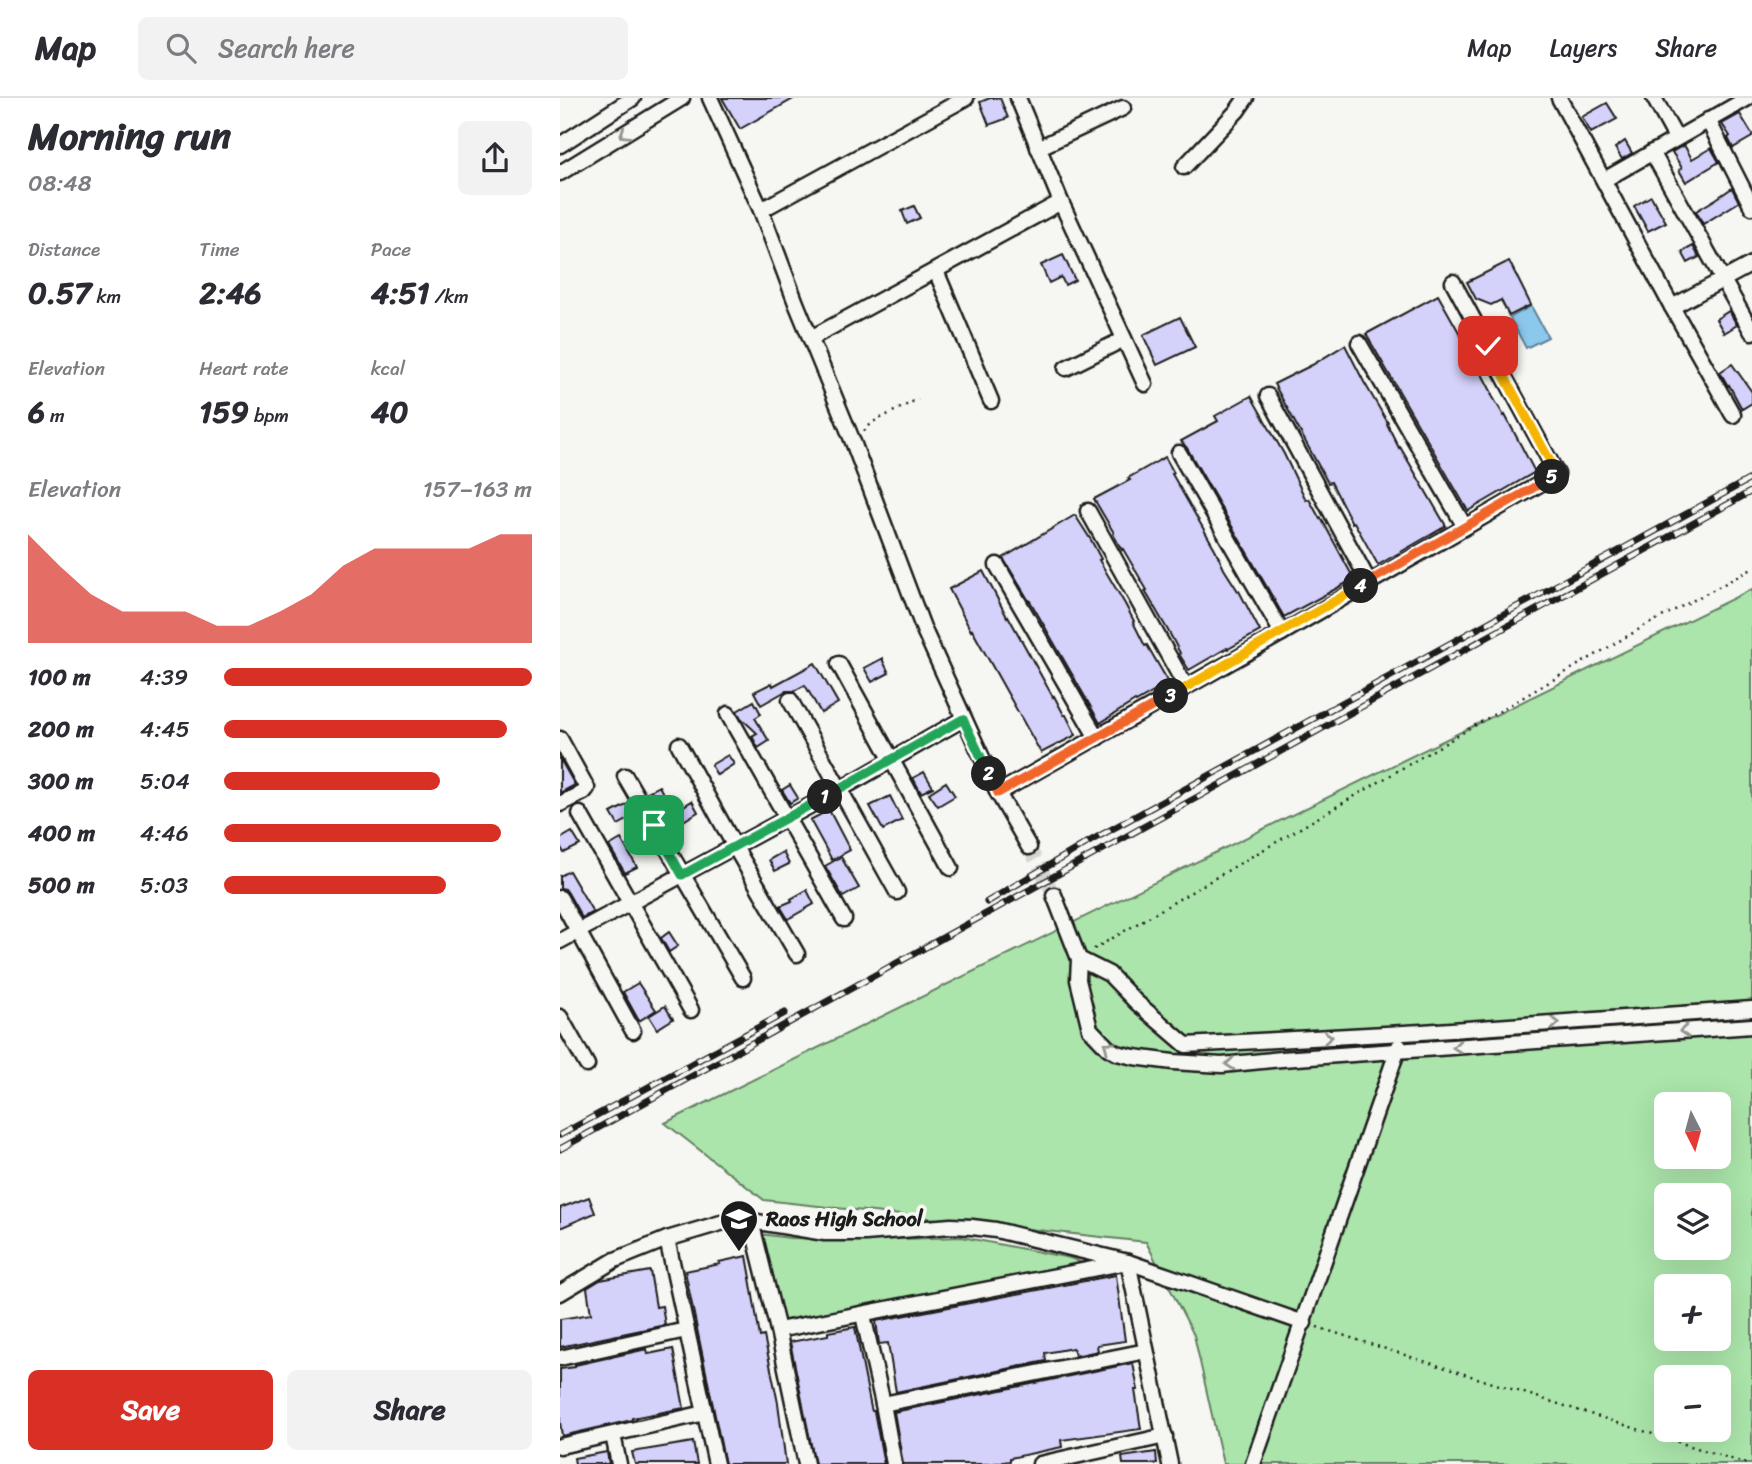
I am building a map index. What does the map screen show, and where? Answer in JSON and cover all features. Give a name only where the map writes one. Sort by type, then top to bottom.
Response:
[{"type":"street","points":[[560,145],[633,98]]},
{"type":"street","points":[[560,173],[682,98]]},
{"type":"street","points":[[710,98],[761,210],[925,630],[998,793],[1028,847]]},
{"type":"street","points":[[761,210],[966,98]]},
{"type":"street","points":[[1018,98],[1061,202],[1145,384]]},
{"type":"street","points":[[1184,167],[1246,98]]},
{"type":"street","points":[[1559,98],[1733,415]]},
{"type":"street","points":[[1654,98],[1676,138]]},
{"type":"street","points":[[1604,180],[1748,98]]},
{"type":"street","points":[[1038,148],[1123,108]]},
{"type":"street","points":[[1708,120],[1752,207]]},
{"type":"street","points":[[1652,152],[1752,332]]},
{"type":"street","points":[[811,338],[1061,202]]},
{"type":"street","points":[[1672,307],[1752,264]]},
{"type":"street","points":[[936,271],[991,401]]},
{"type":"street","points":[[998,793],[1557,474],[1453,282]]},
{"type":"street","points":[[1066,368],[1124,339]]},
{"type":"street","points":[[1359,343],[1465,527]]},
{"type":"street","points":[[1268,396],[1369,582]]},
{"type":"street","points":[[1178,453],[1282,633]]},
{"type":"street","points":[[1088,511],[1186,687]]},
{"type":"street","points":[[997,565],[1097,738]]},
{"type":"street","points":[[839,664],[951,868]]},
{"type":"street","points":[[790,700],[897,892]]},
{"type":"street","points":[[728,714],[844,919]]},
{"type":"street","points":[[560,941],[839,790],[963,719]]},
{"type":"street","points":[[560,739],[587,788],[560,804]]},
{"type":"street","points":[[679,745],[797,954]]},
{"type":"street","points":[[625,776],[743,978]]},
{"type":"street","points":[[580,814],[691,1010]]},
{"type":"street","points":[[1054,895],[1079,958],[1078,980],[1090,1029],[1108,1048],[1117,1053],[1173,1062],[1222,1065],[1752,1026]]},
{"type":"street","points":[[560,898],[633,1031]]},
{"type":"street","points":[[1079,958],[1109,974],[1136,1002],[1186,1045],[1752,1009]]},
{"type":"street","points":[[560,1017],[587,1065]]},
{"type":"street","points":[[1253,1464],[1399,1052],[1401,1033]]},
{"type":"street","points":[[1173,1062],[1186,1045]]},
{"type":"street","points":[[560,1293],[615,1260],[667,1239],[724,1222],[751,1221],[825,1233],[865,1233],[951,1226],[996,1230],[1128,1262],[1304,1323]]},
{"type":"street","points":[[751,1221],[778,1330],[806,1464]]},
{"type":"street","points":[[667,1239],[716,1464]]},
{"type":"street","points":[[778,1330],[1128,1262]]},
{"type":"street","points":[[1128,1262],[1170,1464]]},
{"type":"street","points":[[863,1315],[894,1464]]},
{"type":"street","points":[[560,1358],[687,1329]]},
{"type":"street","points":[[883,1404],[1146,1351]]},
{"type":"street","points":[[560,1446],[705,1413]]},
{"type":"street","points":[[613,1434],[619,1464]]},
{"type":"street","points":[[1040,1464],[1080,1460],[1165,1436]]},
{"type":"path","points":[[853,442],[873,422],[918,399]]},
{"type":"path","points":[[1079,958],[1643,627],[1752,569]]},
{"type":"path","points":[[1304,1323],[1747,1464]]},
{"type":"green space","points":[[1752,589],[1752,1464],[1223,1464],[1194,1335],[1146,1242],[764,1200],[665,1123]]},
{"type":"green space","points":[[760,1234],[790,1238],[871,1240],[962,1237],[1070,1258],[1090,1266],[780,1321]]},
{"type":"water","points":[[1531,306],[1548,337],[1526,348],[1510,318]]},
{"type":"building","points":[[722,98],[795,98],[740,129]]},
{"type":"building","points":[[1000,98],[1008,118],[989,125],[980,102]]},
{"type":"building","points":[[1607,103],[1617,119],[1591,133],[1582,117]]},
{"type":"building","points":[[1740,114],[1752,137],[1733,148],[1728,138],[1730,136],[1722,124]]},
{"type":"building","points":[[1625,141],[1632,153],[1622,159],[1615,148]]},
{"type":"building","points":[[1684,145],[1692,159],[1711,148],[1719,162],[1686,182],[1679,170],[1682,168],[1672,152]]},
{"type":"building","points":[[1732,188],[1739,202],[1703,224],[1696,211]]},
{"type":"building","points":[[1651,196],[1666,222],[1648,231],[1634,206]]},
{"type":"building","points":[[914,206],[920,218],[907,224],[902,211]]},
{"type":"building","points":[[1693,246],[1699,257],[1688,263],[1682,252]]},
{"type":"building","points":[[1063,255],[1075,280],[1065,285],[1061,277],[1049,283],[1041,265]]},
{"type":"building","points":[[1509,261],[1531,305],[1509,316],[1501,300],[1491,305],[1476,299],[1467,282]]},
{"type":"building","points":[[1438,295],[1535,472],[1468,511],[1366,334]]},
{"type":"building","points":[[1729,311],[1737,325],[1724,333],[1716,319]]},
{"type":"building","points":[[1180,317],[1195,347],[1157,365],[1143,335]]},
{"type":"building","points":[[1345,345],[1399,448],[1446,526],[1378,565],[1331,482],[1328,483],[1274,384]]},
{"type":"building","points":[[1732,364],[1752,392],[1752,403],[1742,409],[1720,372]]},
{"type":"building","points":[[1251,396],[1306,500],[1309,499],[1321,518],[1354,579],[1284,617],[1181,441],[1218,421],[1215,416]]},
{"type":"building","points":[[1165,457],[1260,631],[1189,670],[1145,591],[1147,590],[1094,499]]},
{"type":"building","points":[[1075,515],[1091,540],[1145,646],[1147,645],[1169,683],[1100,723],[1003,558]]},
{"type":"building","points":[[983,571],[1076,735],[1041,753],[949,589]]},
{"type":"building","points":[[883,658],[889,673],[872,682],[864,668]]},
{"type":"building","points":[[815,663],[838,703],[821,713],[805,685],[794,691],[786,691],[761,705],[754,692],[772,683],[773,686]]},
{"type":"building","points":[[754,701],[761,714],[755,718],[769,741],[758,748],[752,736],[757,733],[737,711]]},
{"type":"building","points":[[728,755],[734,764],[717,775],[711,765]]},
{"type":"building","points":[[560,759],[575,785],[560,793]]},
{"type":"building","points":[[924,772],[933,787],[921,793],[913,778]]},
{"type":"building","points":[[946,782],[955,796],[938,806],[929,793]]},
{"type":"building","points":[[790,785],[798,798],[790,803],[782,790]]},
{"type":"building","points":[[659,786],[666,799],[654,806],[646,793]]},
{"type":"building","points":[[890,796],[902,820],[883,830],[870,806]]},
{"type":"building","points":[[692,801],[698,812],[680,823],[674,812]]},
{"type":"building","points":[[630,803],[636,815],[618,825],[611,813]]},
{"type":"building","points":[[829,810],[850,850],[832,860],[810,820]]},
{"type":"building","points":[[572,832],[580,845],[564,853],[560,839]]},
{"type":"building","points":[[621,839],[637,867],[625,873],[609,846]]},
{"type":"building","points":[[783,852],[789,864],[775,871],[769,860]]},
{"type":"building","points":[[841,857],[859,888],[843,897],[825,866]]},
{"type":"building","points":[[569,871],[593,912],[582,918],[568,893],[560,888],[560,876]]},
{"type":"building","points":[[807,890],[814,904],[788,919],[780,906]]},
{"type":"building","points":[[669,932],[678,946],[669,952],[661,938]]},
{"type":"building","points":[[638,983],[656,1010],[639,1021],[623,992]]},
{"type":"building","points":[[665,1006],[673,1019],[657,1029],[649,1016]]},
{"type":"building","points":[[589,1197],[595,1213],[560,1228],[560,1208]]},
{"type":"building","points":[[747,1256],[760,1337],[764,1336],[778,1403],[786,1464],[725,1464],[685,1271]]},
{"type":"building","points":[[650,1271],[656,1307],[662,1306],[665,1325],[560,1347],[560,1319],[591,1314],[587,1288],[600,1280]]},
{"type":"building","points":[[1116,1275],[1125,1341],[1097,1345],[1098,1351],[1075,1356],[1073,1348],[1045,1353],[1046,1361],[896,1392],[888,1343],[879,1344],[876,1321]]},
{"type":"building","points":[[855,1327],[884,1464],[815,1464],[790,1342]]},
{"type":"building","points":[[647,1349],[648,1354],[673,1349],[684,1408],[562,1436],[560,1369]]},
{"type":"building","points":[[1133,1363],[1141,1429],[1061,1440],[1062,1447],[990,1464],[903,1464],[894,1412]]},
{"type":"building","points":[[693,1442],[697,1464],[635,1464],[632,1452]]},
{"type":"building","points":[[607,1452],[609,1464],[575,1464],[574,1458]]},
{"type":"building","points":[[1156,1452],[1157,1464],[1123,1464],[1122,1457]]},
{"type":"tunnel","points":[[1029,847],[1054,895]]},
{"type":"railway","points":[[987,902],[1092,840],[1752,478]]},
{"type":"railway","points":[[560,1149],[1752,491]]},
{"type":"railway","points":[[560,1135],[785,1013]]},
{"type":"place","name":"Raos High School","points":[[739,1253]]},
{"type":"route","points":[[654,825],[682,875],[963,719],[998,793],[1282,633],[1557,474],[1488,346]]}]
